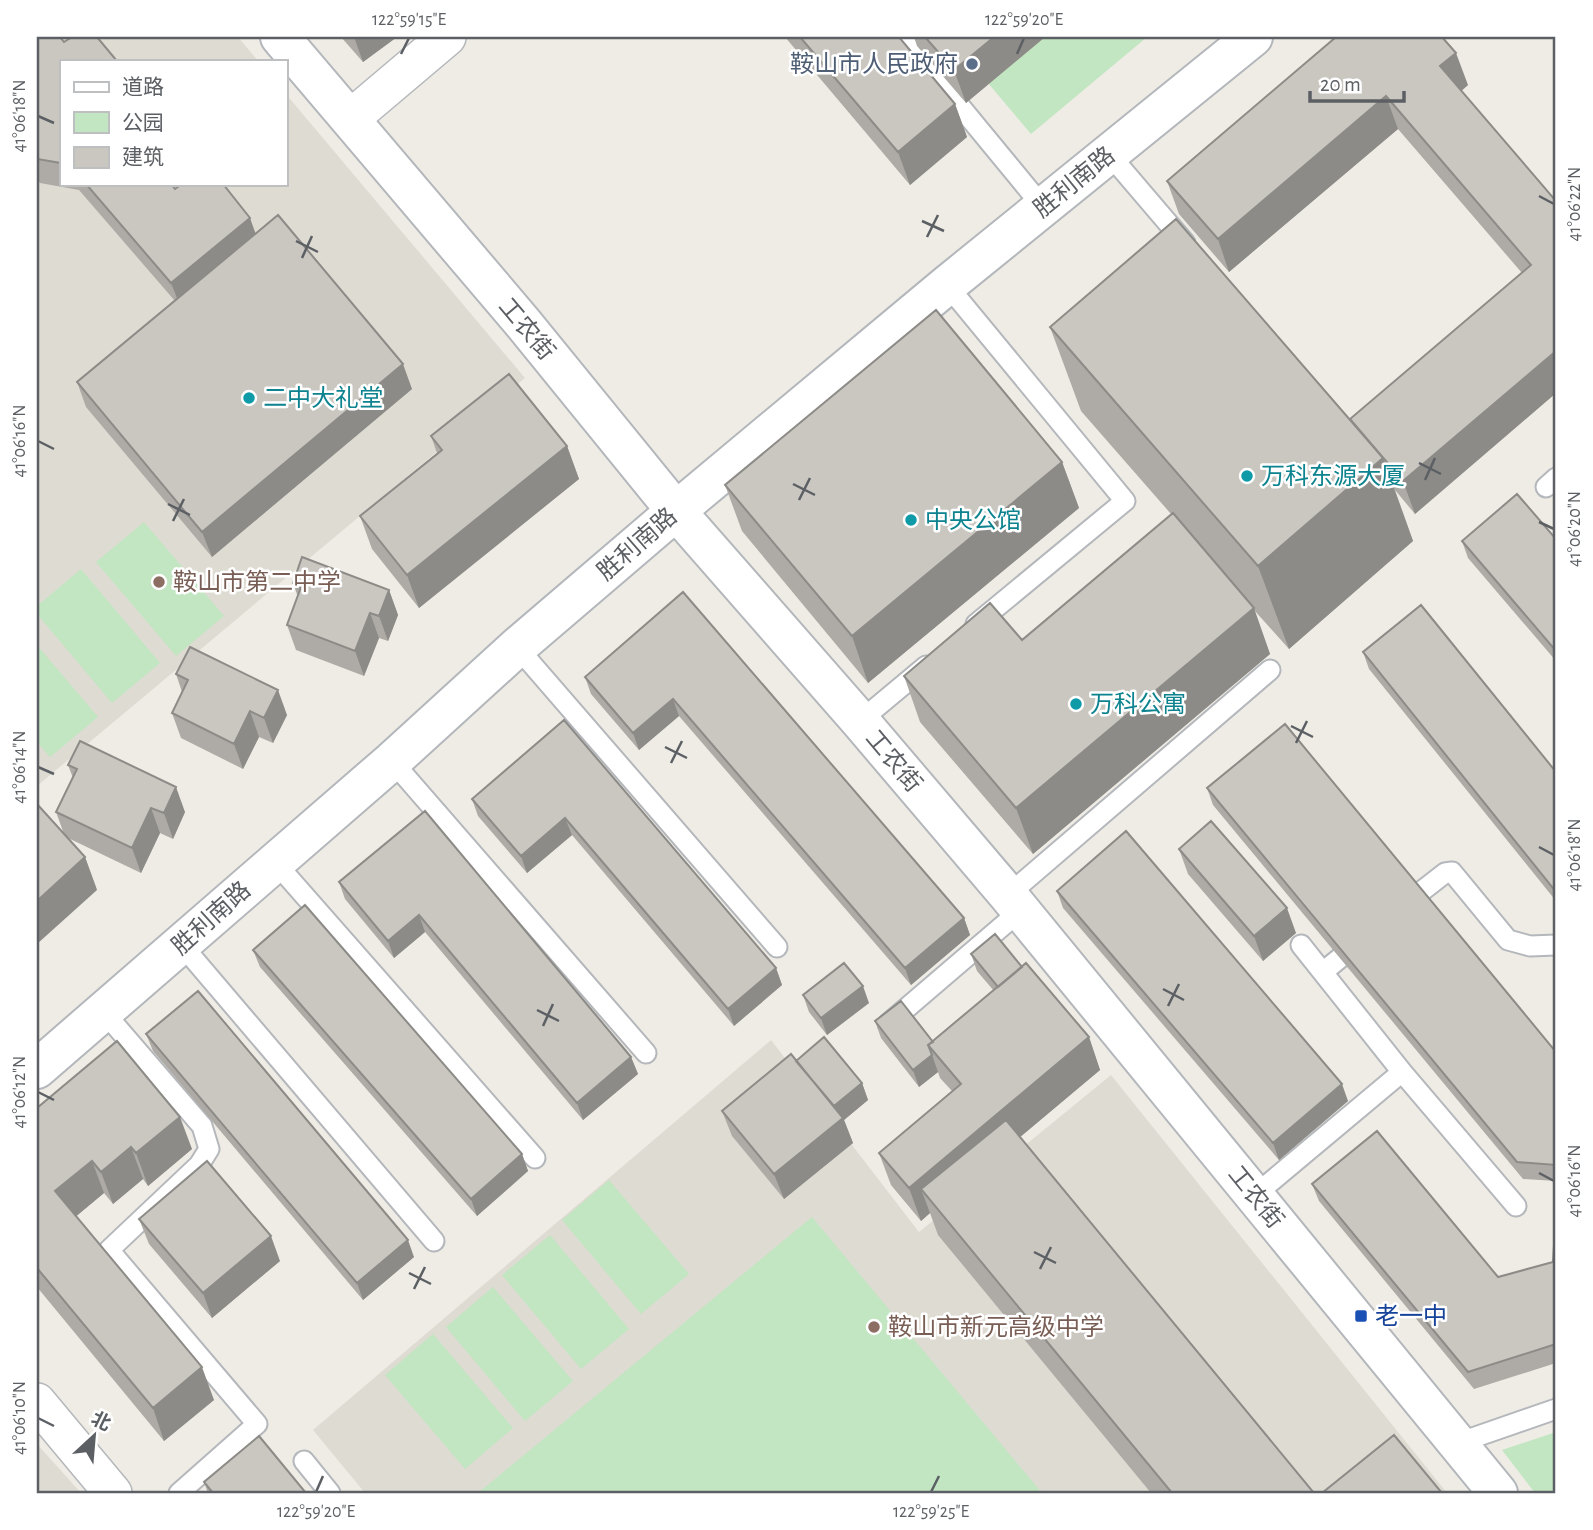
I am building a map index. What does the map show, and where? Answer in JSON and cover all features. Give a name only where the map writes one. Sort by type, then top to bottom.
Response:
[{"type":"street","name":"工农街","points":[[280,37],[523,323],[676,511],[860,721],[1014,903],[1498,1493]]},
{"type":"street","points":[[351,120],[447,37]]},
{"type":"street","name":"胜利南路","points":[[37,1069],[392,761],[517,647],[676,511],[947,285],[1253,37]]},
{"type":"street","points":[[37,1402],[113,1493]]},
{"type":"lane","points":[[903,37],[1042,207]]},
{"type":"lane","points":[[1109,154],[1199,260]]},
{"type":"lane","points":[[947,285],[1125,501],[966,633]]},
{"type":"lane","points":[[517,647],[776,947]]},
{"type":"lane","points":[[860,721],[945,650]]},
{"type":"lane","points":[[888,1024],[1014,903],[1270,670]]},
{"type":"lane","points":[[392,761],[646,1054]]},
{"type":"lane","points":[[274,861],[534,1158]]},
{"type":"lane","points":[[1418,894],[1445,873],[1452,873],[1508,940],[1530,946],[1556,945]]},
{"type":"lane","points":[[181,944],[434,1241]]},
{"type":"lane","points":[[1301,945],[1402,1072],[1516,1206]]},
{"type":"lane","points":[[1323,972],[1340,958]]},
{"type":"lane","points":[[103,1011],[202,1126],[209,1149],[199,1164],[108,1250],[257,1424],[179,1493]]},
{"type":"lane","points":[[1255,1195],[1402,1072]]},
{"type":"lane","points":[[1458,1443],[1556,1409]]},
{"type":"lane","points":[[304,1461],[330,1493]]},
{"type":"shaded area","name":"鞍山市第二中学","points":[[37,37],[238,37],[257,60],[60,60],[60,186],[287,186],[287,95],[525,378],[37,786]]},
{"type":"shaded area","name":"鞍山市新元高级中学","points":[[771,1040],[919,1232],[1111,1075],[1447,1493],[365,1493],[313,1430]]},
{"type":"shaded area","points":[[37,1444],[81,1493],[37,1493]]},
{"type":"green space","points":[[1044,37],[1147,37],[1031,134],[988,83]]},
{"type":"green space","points":[[144,522],[224,616],[176,656],[96,562]]},
{"type":"green space","points":[[81,569],[160,663],[112,703],[37,614],[37,606]]},
{"type":"green space","points":[[37,645],[98,717],[50,757],[37,742]]},
{"type":"green space","points":[[609,1180],[689,1274],[641,1314],[562,1220]]},
{"type":"green space","points":[[812,1217],[1042,1493],[478,1493]]},
{"type":"green space","points":[[550,1235],[629,1329],[581,1369],[502,1275]]},
{"type":"green space","points":[[493,1287],[573,1381],[525,1421],[446,1327]]},
{"type":"green space","points":[[433,1334],[513,1428],[465,1469],[385,1375]]},
{"type":"green space","points":[[1556,1432],[1556,1493],[1535,1493],[1502,1450]]},
{"type":"building","points":[[37,37],[60,37],[64,42],[72,37],[97,37],[116,60],[60,60],[60,163],[37,159]]},
{"type":"building","points":[[800,37],[899,37],[955,104],[898,152]]},
{"type":"building","points":[[925,37],[994,37],[954,70]]},
{"type":"building","points":[[1336,37],[1442,37],[1456,53],[1440,66],[1556,201],[1556,351],[1403,481],[1350,419],[1531,265],[1386,96],[1218,239],[1167,181]]},
{"type":"building","points":[[88,186],[173,186],[175,189],[179,186],[225,186],[250,218],[171,283]]},
{"type":"building","name":"二中大礼堂","points":[[278,215],[403,364],[202,532],[77,382]]},
{"type":"building","points":[[1176,219],[1383,458],[1258,566],[1050,327]]},
{"type":"building","name":"中央公馆","points":[[936,310],[1062,462],[852,636],[725,485]]},
{"type":"building","points":[[509,374],[567,446],[407,575],[360,516],[442,450],[431,436]]},
{"type":"building","points":[[1517,494],[1556,539],[1556,651],[1462,541]]},
{"type":"building","name":"万科公寓","points":[[1173,513],[1254,608],[1016,808],[904,676],[990,603],[1022,640]]},
{"type":"building","points":[[302,557],[389,590],[379,616],[370,613],[355,651],[287,625],[301,587],[293,583]]},
{"type":"building","points":[[683,592],[964,918],[905,968],[673,699],[633,733],[585,677]]},
{"type":"building","points":[[1421,605],[1556,772],[1556,892],[1363,652]]},
{"type":"building","points":[[190,647],[278,690],[264,718],[250,711],[234,744],[172,713],[188,680],[176,674]]},
{"type":"building","points":[[564,720],[776,968],[728,1009],[565,818],[521,856],[472,799]]},
{"type":"building","points":[[1285,724],[1556,1052],[1556,1165],[1517,1162],[1207,788]]},
{"type":"building","points":[[80,741],[176,787],[164,813],[151,808],[132,848],[56,812],[77,769],[68,765]]},
{"type":"building","points":[[37,804],[85,857],[37,901]]},
{"type":"building","points":[[425,811],[631,1057],[577,1103],[419,915],[388,941],[339,882]]},
{"type":"building","points":[[1211,821],[1287,908],[1254,936],[1179,849]]},
{"type":"building","points":[[1126,831],[1342,1084],[1273,1143],[1057,891]]},
{"type":"building","points":[[305,905],[522,1154],[471,1199],[253,950]]},
{"type":"building","points":[[995,934],[1022,967],[998,987],[971,954]]},
{"type":"building","points":[[844,963],[863,986],[821,1018],[803,995]]},
{"type":"building","points":[[1026,963],[1089,1037],[909,1188],[879,1153],[961,1084],[928,1045]]},
{"type":"building","points":[[198,991],[408,1240],[357,1283],[146,1034]]},
{"type":"building","points":[[901,1001],[933,1042],[928,1045],[932,1055],[913,1070],[875,1021]]},
{"type":"building","points":[[824,1037],[862,1083],[834,1106],[796,1061]]},
{"type":"building","points":[[117,1041],[180,1117],[136,1153],[131,1147],[101,1172],[92,1161],[55,1191],[202,1367],[153,1408],[37,1268],[37,1108]]},
{"type":"building","points":[[791,1054],[843,1118],[774,1174],[722,1111]]},
{"type":"building","points":[[1006,1120],[1314,1493],[1172,1493],[921,1189]]},
{"type":"building","points":[[1377,1131],[1498,1277],[1553,1262],[1556,1212],[1556,1344],[1468,1372],[1312,1184]]},
{"type":"building","points":[[207,1161],[271,1236],[203,1293],[139,1219]]},
{"type":"building","points":[[1394,1435],[1442,1493],[1322,1493]]},
{"type":"building","points":[[259,1436],[306,1493],[213,1493],[204,1482]]},
{"type":"place","name":"鞍山市人民政府","points":[[972,64]]},
{"type":"place","name":"二中大礼堂","points":[[249,398]]},
{"type":"place","name":"万科东源大厦","points":[[1247,476]]},
{"type":"place","name":"中央公馆","points":[[911,520]]},
{"type":"place","name":"鞍山市第二中学","points":[[159,582]]},
{"type":"place","name":"万科公寓","points":[[1076,704]]},
{"type":"place","name":"老一中","points":[[1361,1316]]},
{"type":"place","name":"鞍山市新元高级中学","points":[[874,1327]]}]
